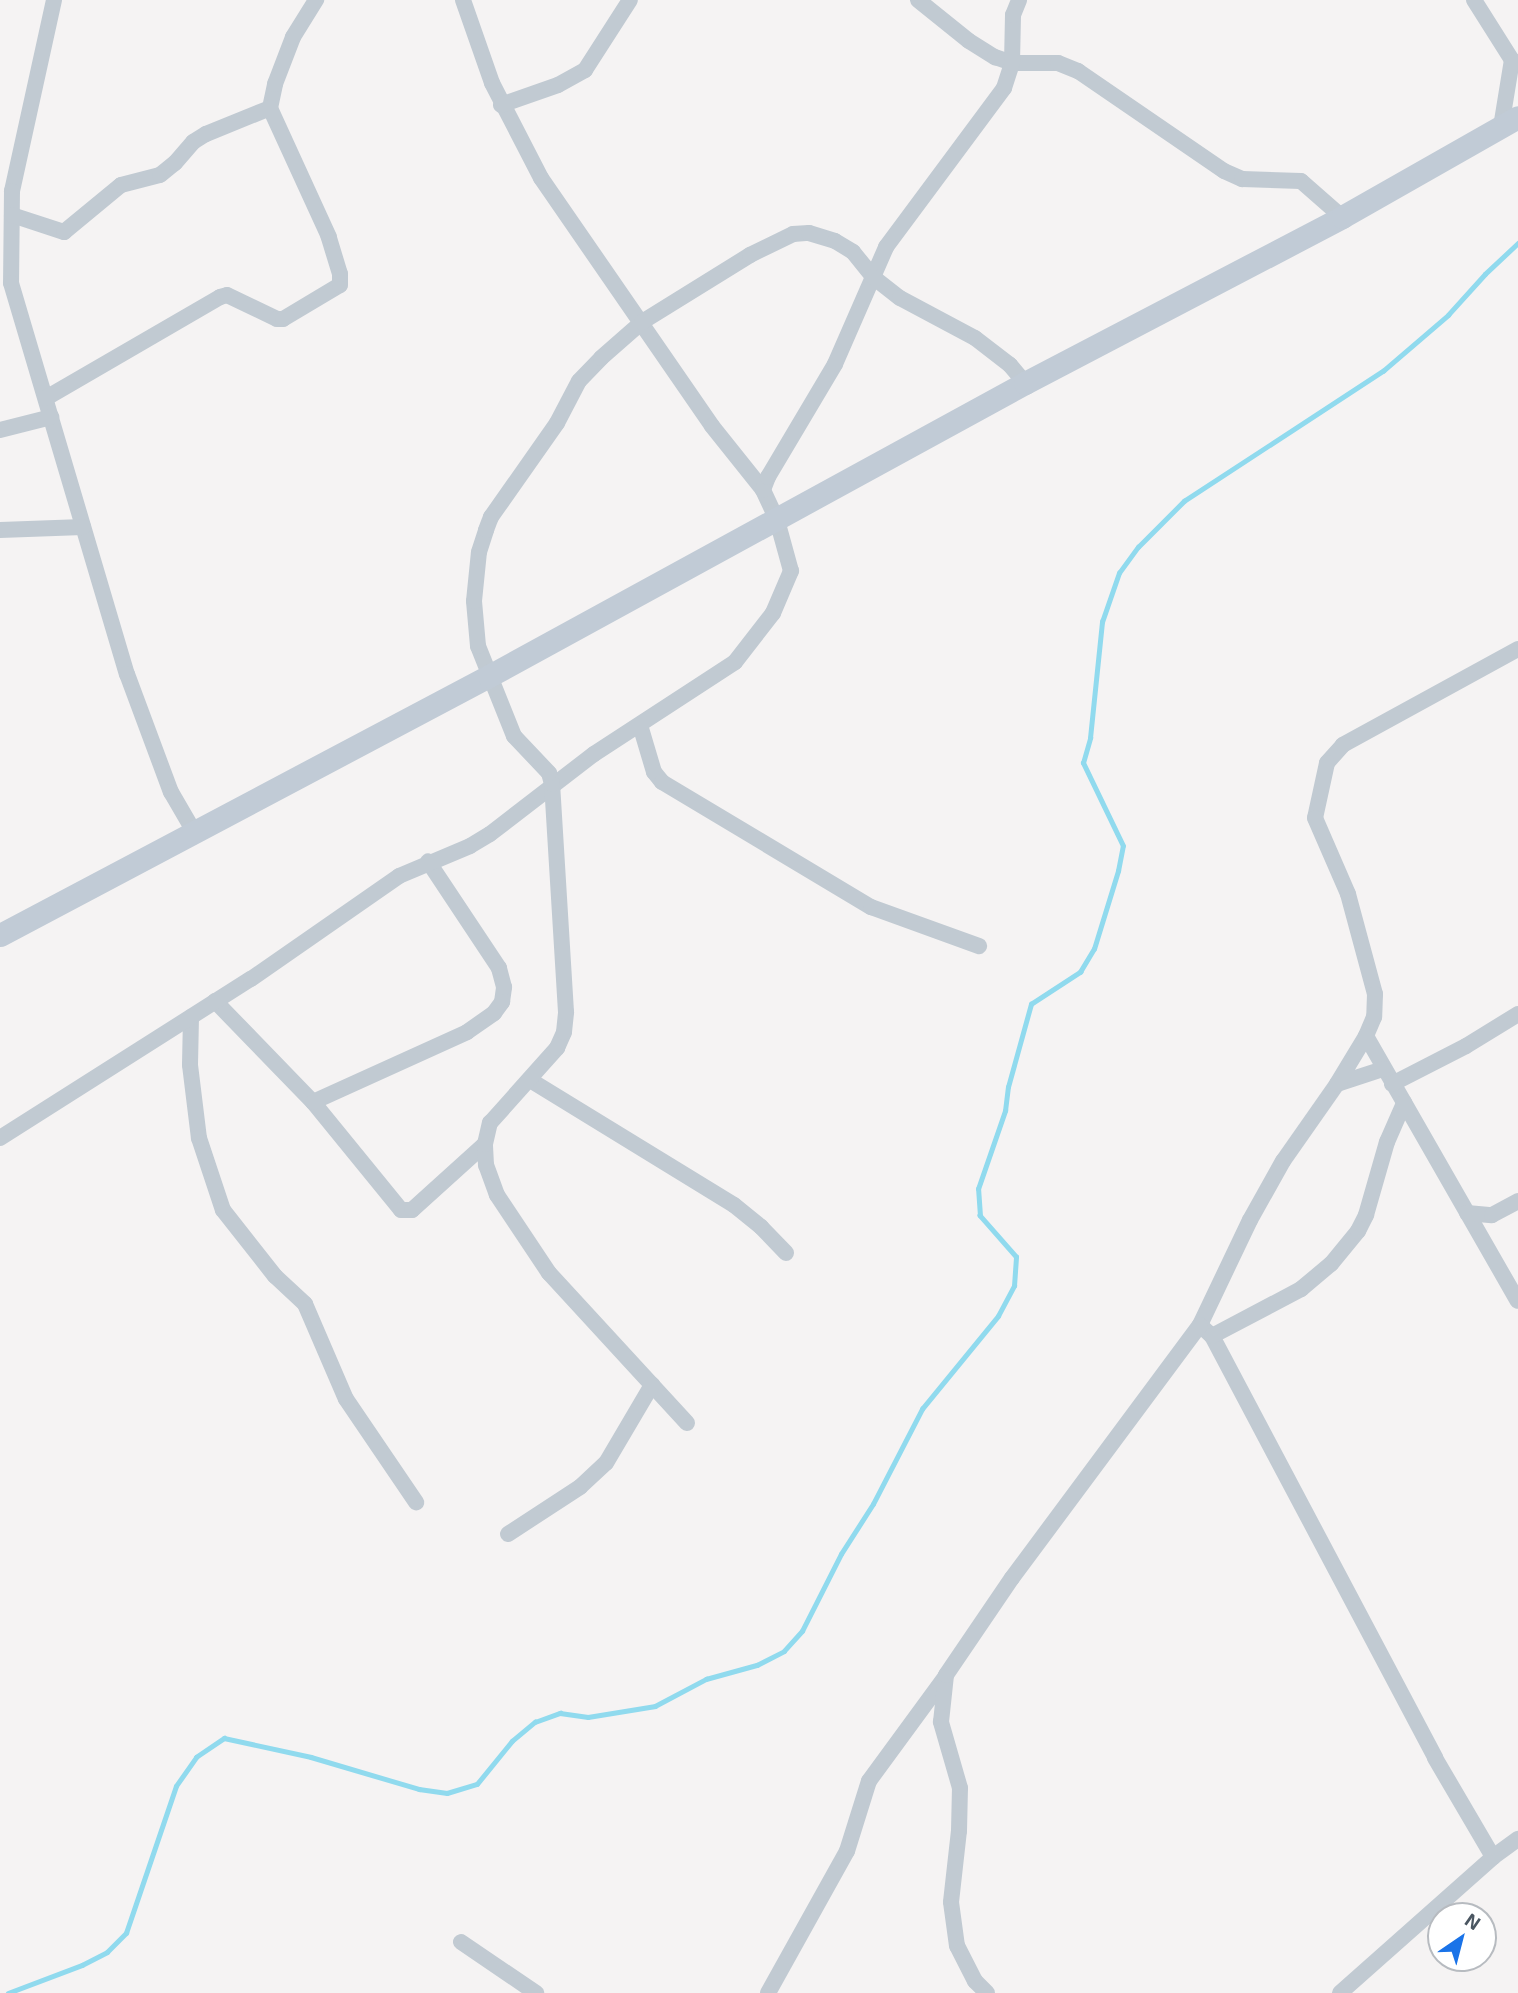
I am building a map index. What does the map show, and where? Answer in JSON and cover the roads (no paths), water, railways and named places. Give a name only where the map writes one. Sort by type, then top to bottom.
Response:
[{"type":"main road","points":[[0,935],[193,830],[489,676],[1025,383],[1342,217],[1510,122]]},
{"type":"street","points":[[46,398],[220,296],[227,295],[277,319],[340,285],[340,274],[328,237],[270,108],[275,84],[293,37],[316,0]]},
{"type":"street","points":[[0,1138],[191,1017],[368,896],[428,861],[470,846],[490,834],[552,784],[734,662],[773,613],[791,571],[777,520],[763,490],[712,426],[541,178],[501,105],[463,0]]},
{"type":"street","points":[[501,105],[558,85],[585,70],[630,0]]},
{"type":"street","points":[[918,0],[969,41],[1012,63],[1058,64],[1078,71],[1224,171],[1242,179],[1301,181],[1342,217]]},
{"type":"street","points":[[763,490],[775,463],[835,363],[873,277],[902,223],[1004,88],[1012,63],[1013,15],[1019,0]]},
{"type":"street","points":[[1474,0],[1515,62],[1510,122]]},
{"type":"street","points":[[47,2],[6,186],[12,215],[6,287],[46,398],[127,674],[172,792],[193,830]]},
{"type":"street","points":[[12,215],[64,232],[121,186],[160,175],[176,163],[193,142],[270,108]]},
{"type":"street","points":[[687,1423],[549,1273],[497,1195],[486,1165],[485,1144],[491,1123],[503,1106],[557,1048],[564,1032],[566,1012],[552,784],[549,773],[514,736],[478,646],[474,601],[479,552],[491,517],[534,460],[579,381],[642,322],[750,255],[793,234],[810,233],[835,241],[853,252],[873,277],[922,312],[975,338],[1010,365],[1025,383]]},
{"type":"street","points":[[0,430],[51,417]]},
{"type":"street","points":[[0,530],[83,527]]},
{"type":"street","points":[[768,1993],[847,1851],[869,1780],[1020,1567],[1206,1331],[1250,1220],[1283,1161],[1337,1084],[1366,1036],[1374,1017],[1375,994],[1348,894],[1315,818],[1327,763],[1354,738],[1518,649]]},
{"type":"street","points":[[640,725],[654,772],[662,782],[871,907],[979,946]]},
{"type":"street","points":[[313,1102],[467,1032],[494,1013],[502,1002],[504,988],[499,968],[428,861]]},
{"type":"street","points":[[215,1001],[313,1102],[405,1212],[412,1210],[485,1144]]},
{"type":"street","points":[[1392,1084],[1466,1046],[1518,1014]]},
{"type":"street","points":[[191,1017],[191,1078],[199,1138],[223,1210],[275,1276],[305,1304],[346,1399],[416,1502]]},
{"type":"street","points":[[1366,1036],[1518,1301]]},
{"type":"street","points":[[1337,1084],[1383,1069]]},
{"type":"street","points":[[530,1080],[734,1205],[761,1227],[786,1254]]},
{"type":"street","points":[[1206,1331],[1301,1289],[1331,1264],[1358,1231],[1366,1215],[1387,1142],[1404,1103]]},
{"type":"street","points":[[1467,1213],[1492,1215],[1518,1201]]},
{"type":"street","points":[[1484,1242],[1492,1215]]},
{"type":"street","points":[[1206,1331],[1435,1758],[1493,1857]]},
{"type":"street","points":[[508,1534],[580,1487],[606,1463],[652,1385]]},
{"type":"street","points":[[946,1675],[941,1722],[960,1788],[959,1831],[951,1902],[957,1946],[975,1981],[987,1993]]},
{"type":"street","points":[[1340,1993],[1493,1857],[1518,1839]]},
{"type":"street","points":[[461,1942],[536,1993]]},
{"type":"waterway","points":[[8,1993],[82,1965],[107,1952],[126,1933],[176,1786],[196,1757],[224,1738],[311,1757],[419,1789],[447,1793],[477,1784],[512,1741],[535,1722],[560,1713],[588,1717],[655,1706],[706,1679],[757,1665],[784,1651],[802,1631],[841,1554],[873,1504],[922,1409],[998,1316],[1014,1286],[1016,1257],[980,1216],[978,1189],[1005,1111],[1008,1087],[1031,1004],[1080,972],[1094,949],[1118,871],[1123,846],[1083,763],[1090,738],[1102,622],[1119,573],[1138,547],[1184,501],[1383,371],[1448,315],[1518,243]]}]
